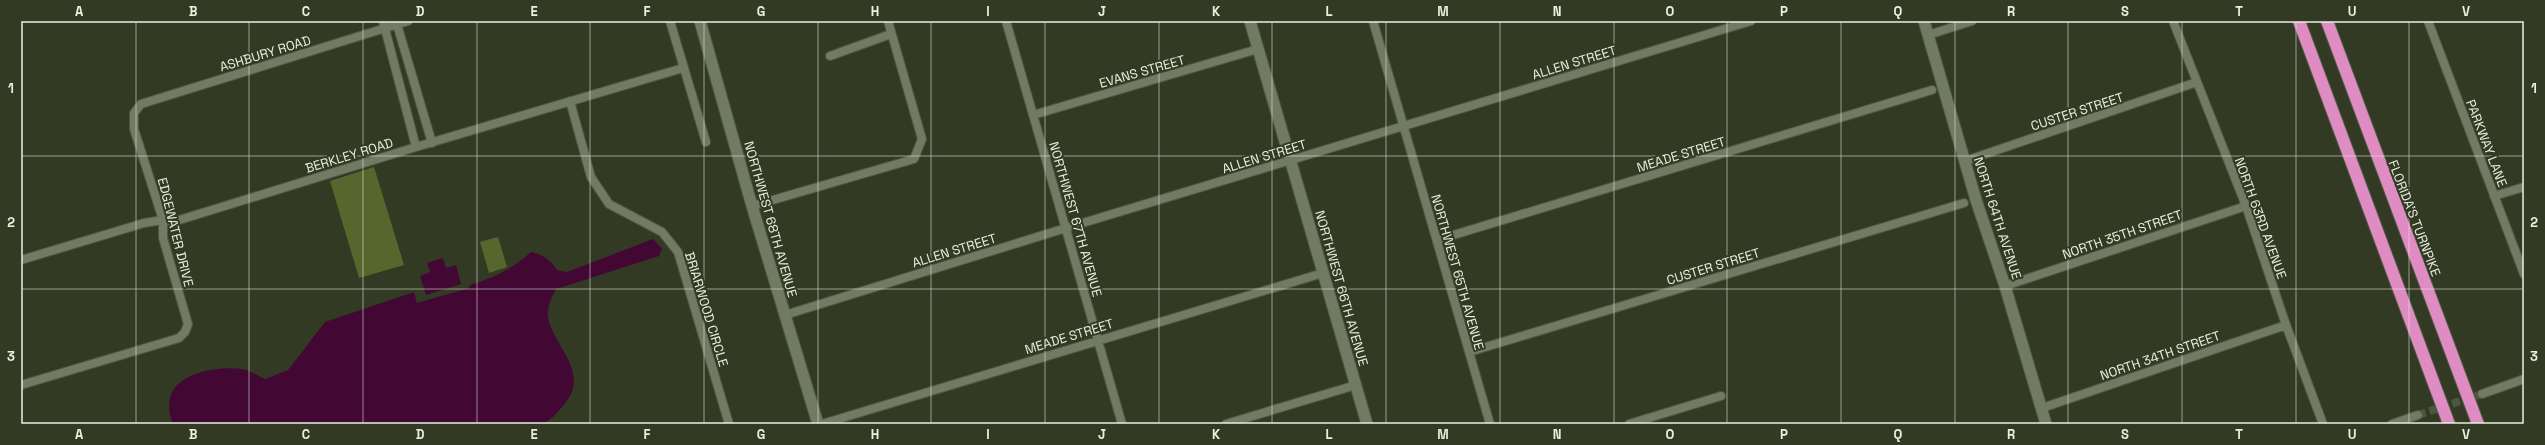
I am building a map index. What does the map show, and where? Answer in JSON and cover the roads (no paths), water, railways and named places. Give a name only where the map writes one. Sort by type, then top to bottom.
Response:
[{"type":"highway","points":[[2298,21],[2449,424]]},
{"type":"highway","name":"FLORIDA'S TURNPIKE","points":[[2327,21],[2478,424]]},
{"type":"street","name":"ASHBURY ROAD","points":[[134,113],[141,104],[384,25],[408,21]]},
{"type":"street","points":[[670,21],[706,142]]},
{"type":"street","name":"NORTHWEST 68TH AVENUE","points":[[700,21],[752,206],[818,424]]},
{"type":"street","points":[[752,206],[914,159],[922,139],[888,21]]},
{"type":"street","name":"NORTHWEST 67TH AVENUE","points":[[1006,21],[1122,424]]},
{"type":"street","name":"NORTHWEST 66TH AVENUE","points":[[1250,21],[1367,424]]},
{"type":"street","name":"NORTHWEST 65TH AVENUE","points":[[1373,21],[1490,424]]},
{"type":"street","name":"ALLEN STREET","points":[[785,315],[1066,228],[1751,21]]},
{"type":"street","name":"NORTH 64TH AVENUE","points":[[1924,21],[1965,161],[2005,286],[2046,424]]},
{"type":"street","points":[[1928,35],[1972,21]]},
{"type":"street","name":"NORTH 63RD AVENUE","points":[[2173,21],[2246,206],[2286,325],[2323,424]]},
{"type":"street","name":"PARKWAY LANE","points":[[2428,21],[2524,274]]},
{"type":"street","points":[[397,23],[432,142]]},
{"type":"street","points":[[384,25],[416,147]]},
{"type":"street","points":[[830,56],[891,34]]},
{"type":"street","name":"EVANS STREET","points":[[1033,115],[1258,49]]},
{"type":"street","name":"BERKLEY ROAD","points":[[21,260],[144,223],[163,220],[176,221],[432,142],[683,68]]},
{"type":"street","name":"CUSTER STREET","points":[[1965,161],[2197,82]]},
{"type":"street","name":"MEADE STREET","points":[[1437,240],[1932,90]]},
{"type":"street","name":"BRIARWOOD CIRCLE","points":[[570,101],[591,177],[609,204],[662,232],[678,252],[729,424]]},
{"type":"street","name":"EDGEWATER DRIVE","points":[[21,385],[179,338],[185,332],[188,324],[163,238],[163,220],[134,129],[134,113]]},
{"type":"street","points":[[2494,196],[2524,187]]},
{"type":"street","name":"CUSTER STREET","points":[[1469,352],[1964,203]]},
{"type":"street","name":"NORTH 35TH STREET","points":[[2005,286],[2246,206]]},
{"type":"street","name":"MEADE STREET","points":[[822,424],[1323,273]]},
{"type":"street","name":"NORTH 34TH STREET","points":[[2042,408],[2286,325]]},
{"type":"street","points":[[2482,394],[2524,379]]},
{"type":"street","points":[[1226,424],[1356,385]]},
{"type":"street","points":[[1629,424],[1721,396]]},
{"type":"street","points":[[2392,424],[2418,415]]},
{"type":"tunnel","points":[[2418,415],[2482,394]]}]
